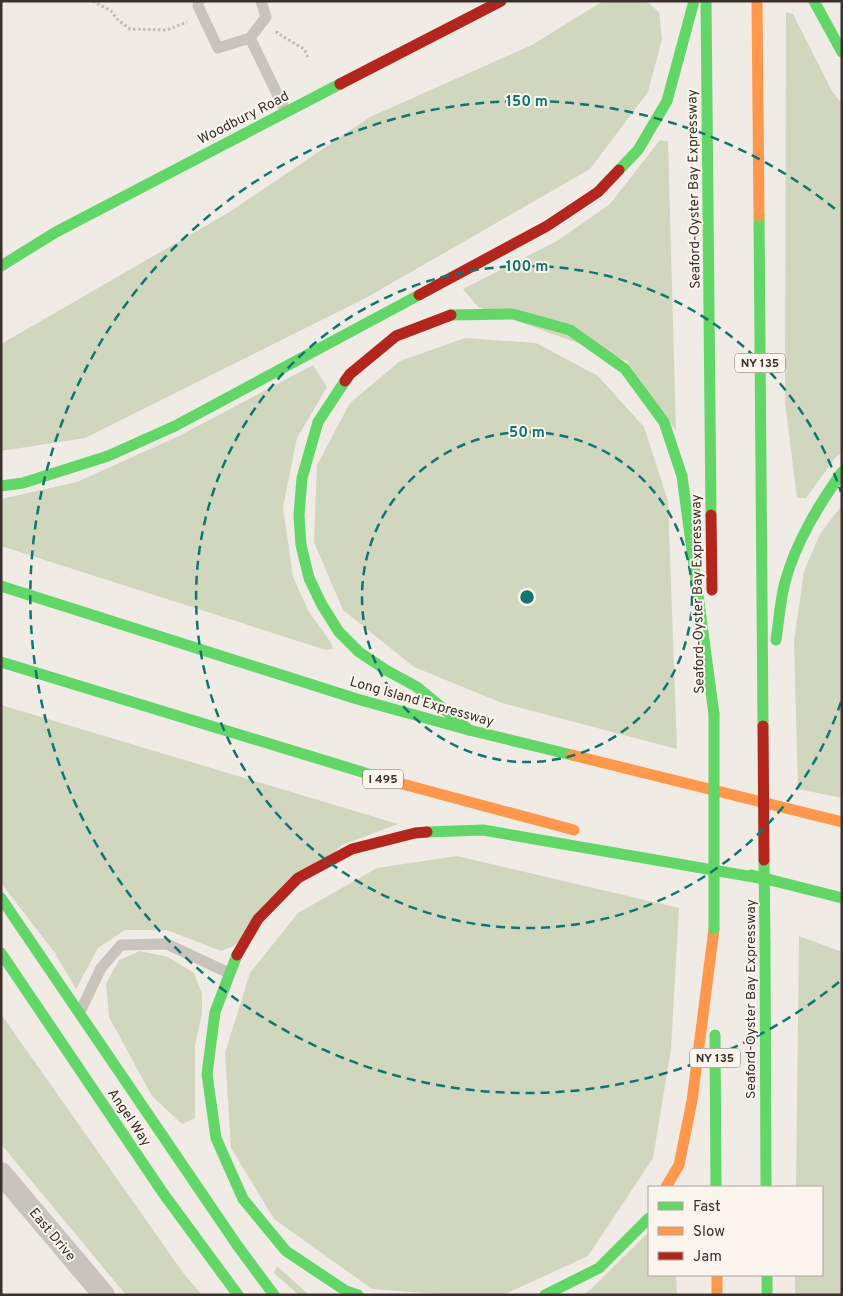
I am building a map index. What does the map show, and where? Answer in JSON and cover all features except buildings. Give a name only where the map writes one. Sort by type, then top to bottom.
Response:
[{"type":"main road","name":"Woodbury Road","points":[[1,266],[56,232],[501,1]]},
{"type":"main road","points":[[1,486],[23,483],[108,456],[175,426],[547,226],[598,192],[638,150],[667,101],[694,1]]},
{"type":"main road","name":"Seaford-Oyster Bay Expressway","points":[[706,1],[714,714],[716,1186]]},
{"type":"main road","name":"Seaford-Oyster Bay Expressway","points":[[757,1],[766,1186]]},
{"type":"main road","points":[[814,1],[842,52]]},
{"type":"main road","points":[[469,730],[417,687],[359,652],[340,632],[322,605],[309,578],[301,545],[299,515],[302,478],[318,422],[350,374],[396,336],[451,315],[513,314],[570,330],[625,369],[664,422],[682,476],[714,714]]},
{"type":"main road","points":[[763,726],[785,583],[800,542],[819,505],[842,472]]},
{"type":"main road","name":"Long Island Expressway","points":[[1,586],[357,699],[469,730],[842,822]]},
{"type":"main road","name":"I 495","points":[[1,662],[359,772],[589,834]]},
{"type":"main road","points":[[787,809],[842,812]]},
{"type":"main road","points":[[358,1295],[346,1291],[286,1251],[243,1199],[216,1138],[207,1074],[215,1012],[233,962],[258,919],[298,878],[352,849],[416,833],[483,830],[770,880]]},
{"type":"main road","points":[[618,842],[842,898]]},
{"type":"main road","points":[[1,898],[237,1245],[274,1295]]},
{"type":"main road","points":[[667,1186],[679,1165],[692,1101],[714,929]]},
{"type":"main road","name":"Angel Way","points":[[1,953],[163,1192],[238,1295]]},
{"type":"main road","points":[[545,1295],[599,1268],[648,1219]]},
{"type":"main road","points":[[237,1245],[282,1295]]},
{"type":"main road","points":[[717,1276],[717,1295]]},
{"type":"main road","points":[[767,1276],[767,1295]]},
{"type":"street","name":"East Drive","points":[[1,1173],[104,1295]]},
{"type":"lane","points":[[199,1],[198,6],[218,48],[250,38],[266,17],[261,1]]},
{"type":"lane","points":[[250,38],[286,112]]},
{"type":"lane","points":[[79,1013],[101,968],[121,945],[167,944],[229,973]]},
{"type":"path","points":[[92,1],[111,11],[130,30],[167,30],[192,20]]},
{"type":"path","points":[[278,26],[277,33],[304,49],[309,59]]},
{"type":"green space","points":[[603,1],[646,1],[659,12],[662,39],[648,92],[590,169],[364,299],[85,438],[1,451],[1,344],[228,213],[370,117],[532,45]]},
{"type":"green space","points":[[786,12],[793,14],[832,91],[842,104],[842,452],[835,458],[806,498],[797,498],[785,402]]},
{"type":"green space","points":[[660,140],[668,142],[676,431],[627,361],[478,307],[463,289],[557,241],[610,204]]},
{"type":"green space","points":[[465,338],[536,343],[598,376],[644,427],[668,501],[677,749],[502,703],[414,667],[343,610],[314,542],[317,465],[350,403],[400,361]]},
{"type":"green space","points":[[313,365],[327,387],[297,438],[283,507],[293,577],[309,612],[330,641],[333,649],[326,650],[1,546],[1,499],[77,482],[179,436]]},
{"type":"green space","points":[[842,505],[842,798],[798,789],[794,641],[804,571],[820,534]]},
{"type":"green space","points":[[1,705],[398,824],[342,845],[234,946],[221,951],[167,930],[125,930],[98,948],[76,989],[55,953],[1,883]]},
{"type":"green space","points":[[457,856],[679,908],[671,1049],[653,1158],[588,1256],[503,1295],[453,1295],[372,1289],[274,1219],[231,1148],[225,1053],[250,973],[298,913],[377,868]]},
{"type":"green space","points":[[799,936],[842,952],[842,1295],[795,1295],[795,1276],[823,1276],[823,1186],[796,1186]]},
{"type":"green space","points":[[140,951],[168,957],[194,973],[202,994],[202,1014],[195,1045],[195,1118],[182,1124],[152,1096],[109,1017],[106,984],[119,960]]},
{"type":"green space","points":[[1,1014],[184,1274],[202,1295],[126,1295],[1,1144]]},
{"type":"green space","points":[[648,1233],[648,1276],[676,1276],[677,1295],[582,1295],[590,1290]]},
{"type":"green space","points":[[277,1266],[309,1295],[299,1295],[274,1273]]},
{"type":"traffic: fast","points":[[619,170],[638,150],[667,101],[694,1]]},
{"type":"traffic: fast","points":[[706,1],[711,515]]},
{"type":"traffic: fast","points":[[814,1],[842,52]]},
{"type":"traffic: fast","points":[[1,266],[56,232],[340,84]]},
{"type":"traffic: fast","points":[[759,216],[763,726]]},
{"type":"traffic: fast","points":[[1,486],[23,483],[108,456],[175,426],[419,295]]},
{"type":"traffic: fast","points":[[451,315],[513,314],[570,330],[625,369],[664,422],[682,476],[714,714]]},
{"type":"traffic: fast","points":[[345,381],[318,422],[302,478],[299,515],[301,545],[309,578],[322,605],[339,632],[359,652],[417,687],[469,730]]},
{"type":"traffic: fast","points":[[776,640],[783,589],[795,553],[816,511],[842,472]]},
{"type":"traffic: fast","points":[[1,586],[357,699],[469,730],[572,755]]},
{"type":"traffic: fast","points":[[1,662],[395,782]]},
{"type":"traffic: fast","points":[[714,714],[714,929]]},
{"type":"traffic: fast","points":[[427,832],[483,830],[770,880]]},
{"type":"traffic: fast","points":[[764,860],[765,944]]},
{"type":"traffic: fast","points":[[751,875],[842,898]]},
{"type":"traffic: fast","points":[[1,898],[237,1245],[274,1295]]},
{"type":"traffic: fast","points":[[765,944],[766,1186]]},
{"type":"traffic: fast","points":[[1,953],[163,1193],[238,1295]]},
{"type":"traffic: fast","points":[[237,955],[215,1012],[207,1074],[216,1138],[243,1199],[286,1251],[346,1291],[358,1295]]},
{"type":"traffic: fast","points":[[715,1035],[716,1186]]},
{"type":"traffic: fast","points":[[545,1295],[599,1268],[648,1219]]},
{"type":"traffic: fast","points":[[767,1276],[767,1295]]},
{"type":"traffic: slow","points":[[757,1],[759,216]]},
{"type":"traffic: slow","points":[[572,755],[842,822]]},
{"type":"traffic: slow","points":[[395,782],[574,830]]},
{"type":"traffic: slow","points":[[667,1186],[679,1165],[692,1101],[714,929]]},
{"type":"traffic: slow","points":[[717,1276],[717,1295]]},
{"type":"traffic: jam","points":[[340,84],[501,1]]},
{"type":"traffic: jam","points":[[419,295],[547,226],[598,192],[619,170]]},
{"type":"traffic: jam","points":[[345,381],[350,374],[396,336],[451,315]]},
{"type":"traffic: jam","points":[[711,515],[712,590]]},
{"type":"traffic: jam","points":[[763,726],[764,860]]},
{"type":"traffic: jam","points":[[237,955],[258,919],[298,878],[352,849],[415,833],[427,832]]}]
